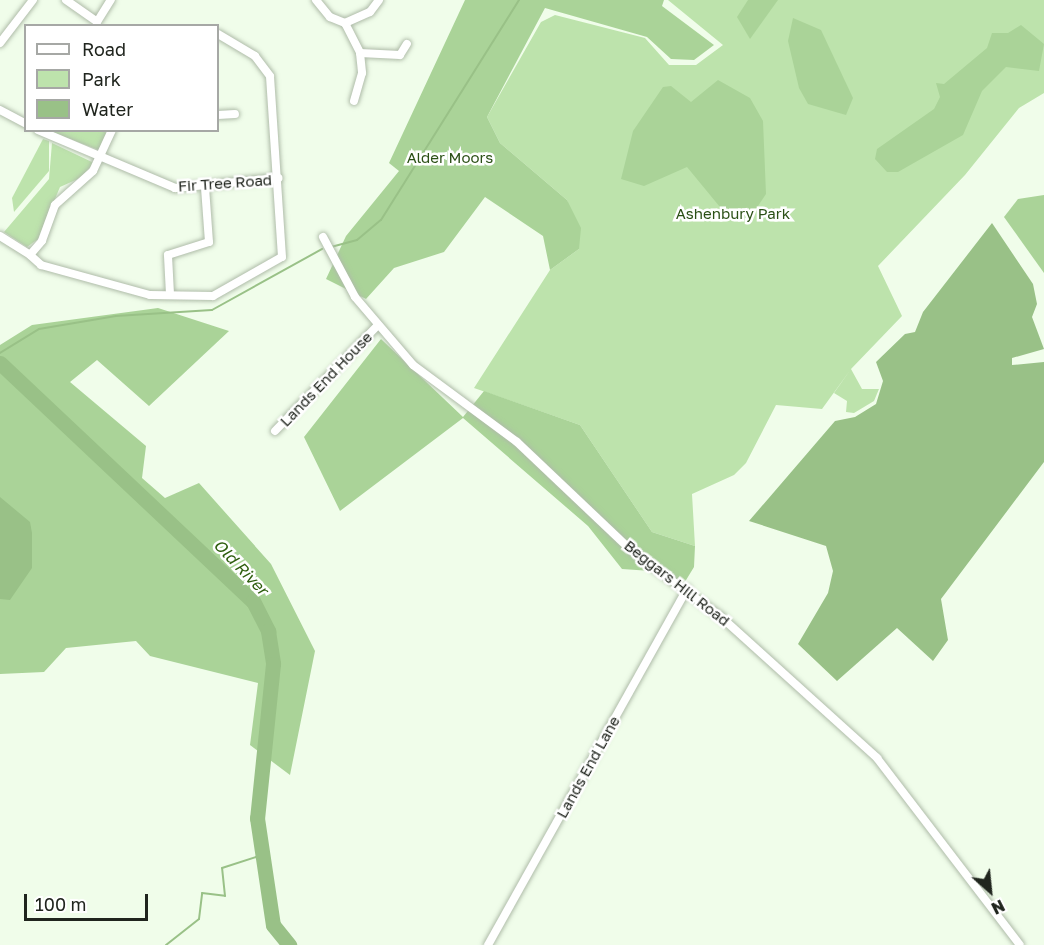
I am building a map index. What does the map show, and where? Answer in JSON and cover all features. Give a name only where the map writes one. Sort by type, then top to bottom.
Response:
[{"type":"street","points":[[0,43],[33,0]]},
{"type":"street","points":[[66,0],[98,24],[111,0]]},
{"type":"street","points":[[316,0],[330,17],[345,23],[360,53],[362,73],[354,101]]},
{"type":"street","points":[[345,23],[370,12],[379,0]]},
{"type":"street","points":[[219,35],[255,56],[268,71],[279,178]]},
{"type":"street","points":[[360,53],[400,55],[407,44]]},
{"type":"street","points":[[0,110],[24,123]]},
{"type":"street","points":[[219,115],[235,114]]},
{"type":"street","name":"Fir Tree Road","points":[[41,132],[166,185],[205,187],[279,178],[282,257],[218,295],[170,294]]},
{"type":"street","points":[[30,255],[42,241],[56,205],[102,156],[111,132]]},
{"type":"street","points":[[0,236],[67,276],[150,295],[170,294],[168,255],[209,242],[205,187]]},
{"type":"street","name":"Beggars Hill Road","points":[[323,237],[339,272],[376,326],[412,365],[517,442],[632,551],[687,589],[877,758],[1020,945]]},
{"type":"street","name":"Lands End House","points":[[274,431],[376,326]]},
{"type":"street","name":"Lands End Lane","points":[[488,945],[687,589]]},
{"type":"green space","name":"Alder Moors","points":[[465,0],[664,0],[662,6],[714,45],[694,60],[671,59],[647,37],[545,8],[487,117],[500,143],[567,200],[581,228],[579,249],[550,270],[543,236],[485,197],[444,252],[394,268],[366,299],[326,279],[346,236],[399,171],[389,163]]},
{"type":"green space","name":"Ashenbury Park","points":[[668,0],[1044,0],[1044,93],[1019,108],[965,175],[878,266],[902,316],[851,369],[822,409],[776,405],[746,463],[734,475],[692,494],[695,546],[652,532],[580,425],[474,388],[550,270],[579,249],[567,200],[500,143],[487,117],[541,22],[555,15],[645,38],[669,65],[696,65],[723,45]]},
{"type":"green space","points":[[748,0],[778,0],[750,39],[737,17]]},
{"type":"green space","points":[[793,18],[821,30],[853,98],[846,115],[808,104],[799,88],[788,41]]},
{"type":"green space","points":[[1021,25],[1044,44],[1039,71],[1006,67],[982,91],[963,135],[898,172],[887,172],[875,159],[877,149],[934,109],[940,97],[936,83],[944,84],[987,48],[992,33],[1008,33]]},
{"type":"green space","points":[[718,80],[750,98],[763,121],[766,194],[756,209],[729,218],[687,167],[644,186],[621,179],[633,131],[663,87],[671,86],[691,102]]},
{"type":"green space","points":[[52,132],[106,132],[107,135],[99,150]]},
{"type":"green space","points":[[43,139],[49,141],[49,171],[14,212],[12,198]]},
{"type":"green space","points":[[52,143],[94,163],[80,178],[60,187],[38,239],[27,247],[4,232],[49,179]]},
{"type":"green space","points":[[1044,195],[1044,273],[1004,217],[1018,199]]},
{"type":"green space","points":[[158,308],[229,331],[149,406],[97,360],[70,382],[146,446],[142,478],[165,498],[199,483],[271,564],[315,651],[290,775],[250,745],[258,683],[150,656],[136,641],[66,648],[44,672],[0,674],[0,345],[32,325]]},
{"type":"green space","points":[[381,339],[463,417],[484,391],[580,425],[652,532],[695,546],[694,567],[680,590],[651,571],[622,569],[588,526],[463,418],[340,511],[304,437]]},
{"type":"green space","points":[[851,369],[862,389],[879,389],[874,401],[854,413],[846,412],[847,401],[834,393]]},
{"type":"water","points":[[992,223],[1033,284],[1037,304],[1032,317],[1044,349],[1012,358],[1012,365],[1044,362],[1044,462],[941,599],[948,640],[933,661],[897,628],[837,681],[798,644],[828,593],[833,571],[826,546],[749,521],[835,421],[855,417],[876,404],[883,381],[876,362],[905,334],[915,332],[923,312]]},
{"type":"water","points":[[0,497],[30,522],[32,533],[32,568],[10,600],[0,599]]},
{"type":"waterway","points":[[331,247],[357,240],[381,220],[519,0]]},
{"type":"waterway","points":[[0,353],[39,329],[116,316],[212,310],[322,249]]},
{"type":"waterway","name":"Old River","points":[[0,363],[253,601],[268,631],[273,664],[257,818],[273,925],[289,945]]},
{"type":"waterway","points":[[166,945],[199,919],[202,893],[225,896],[222,868],[262,855]]}]
